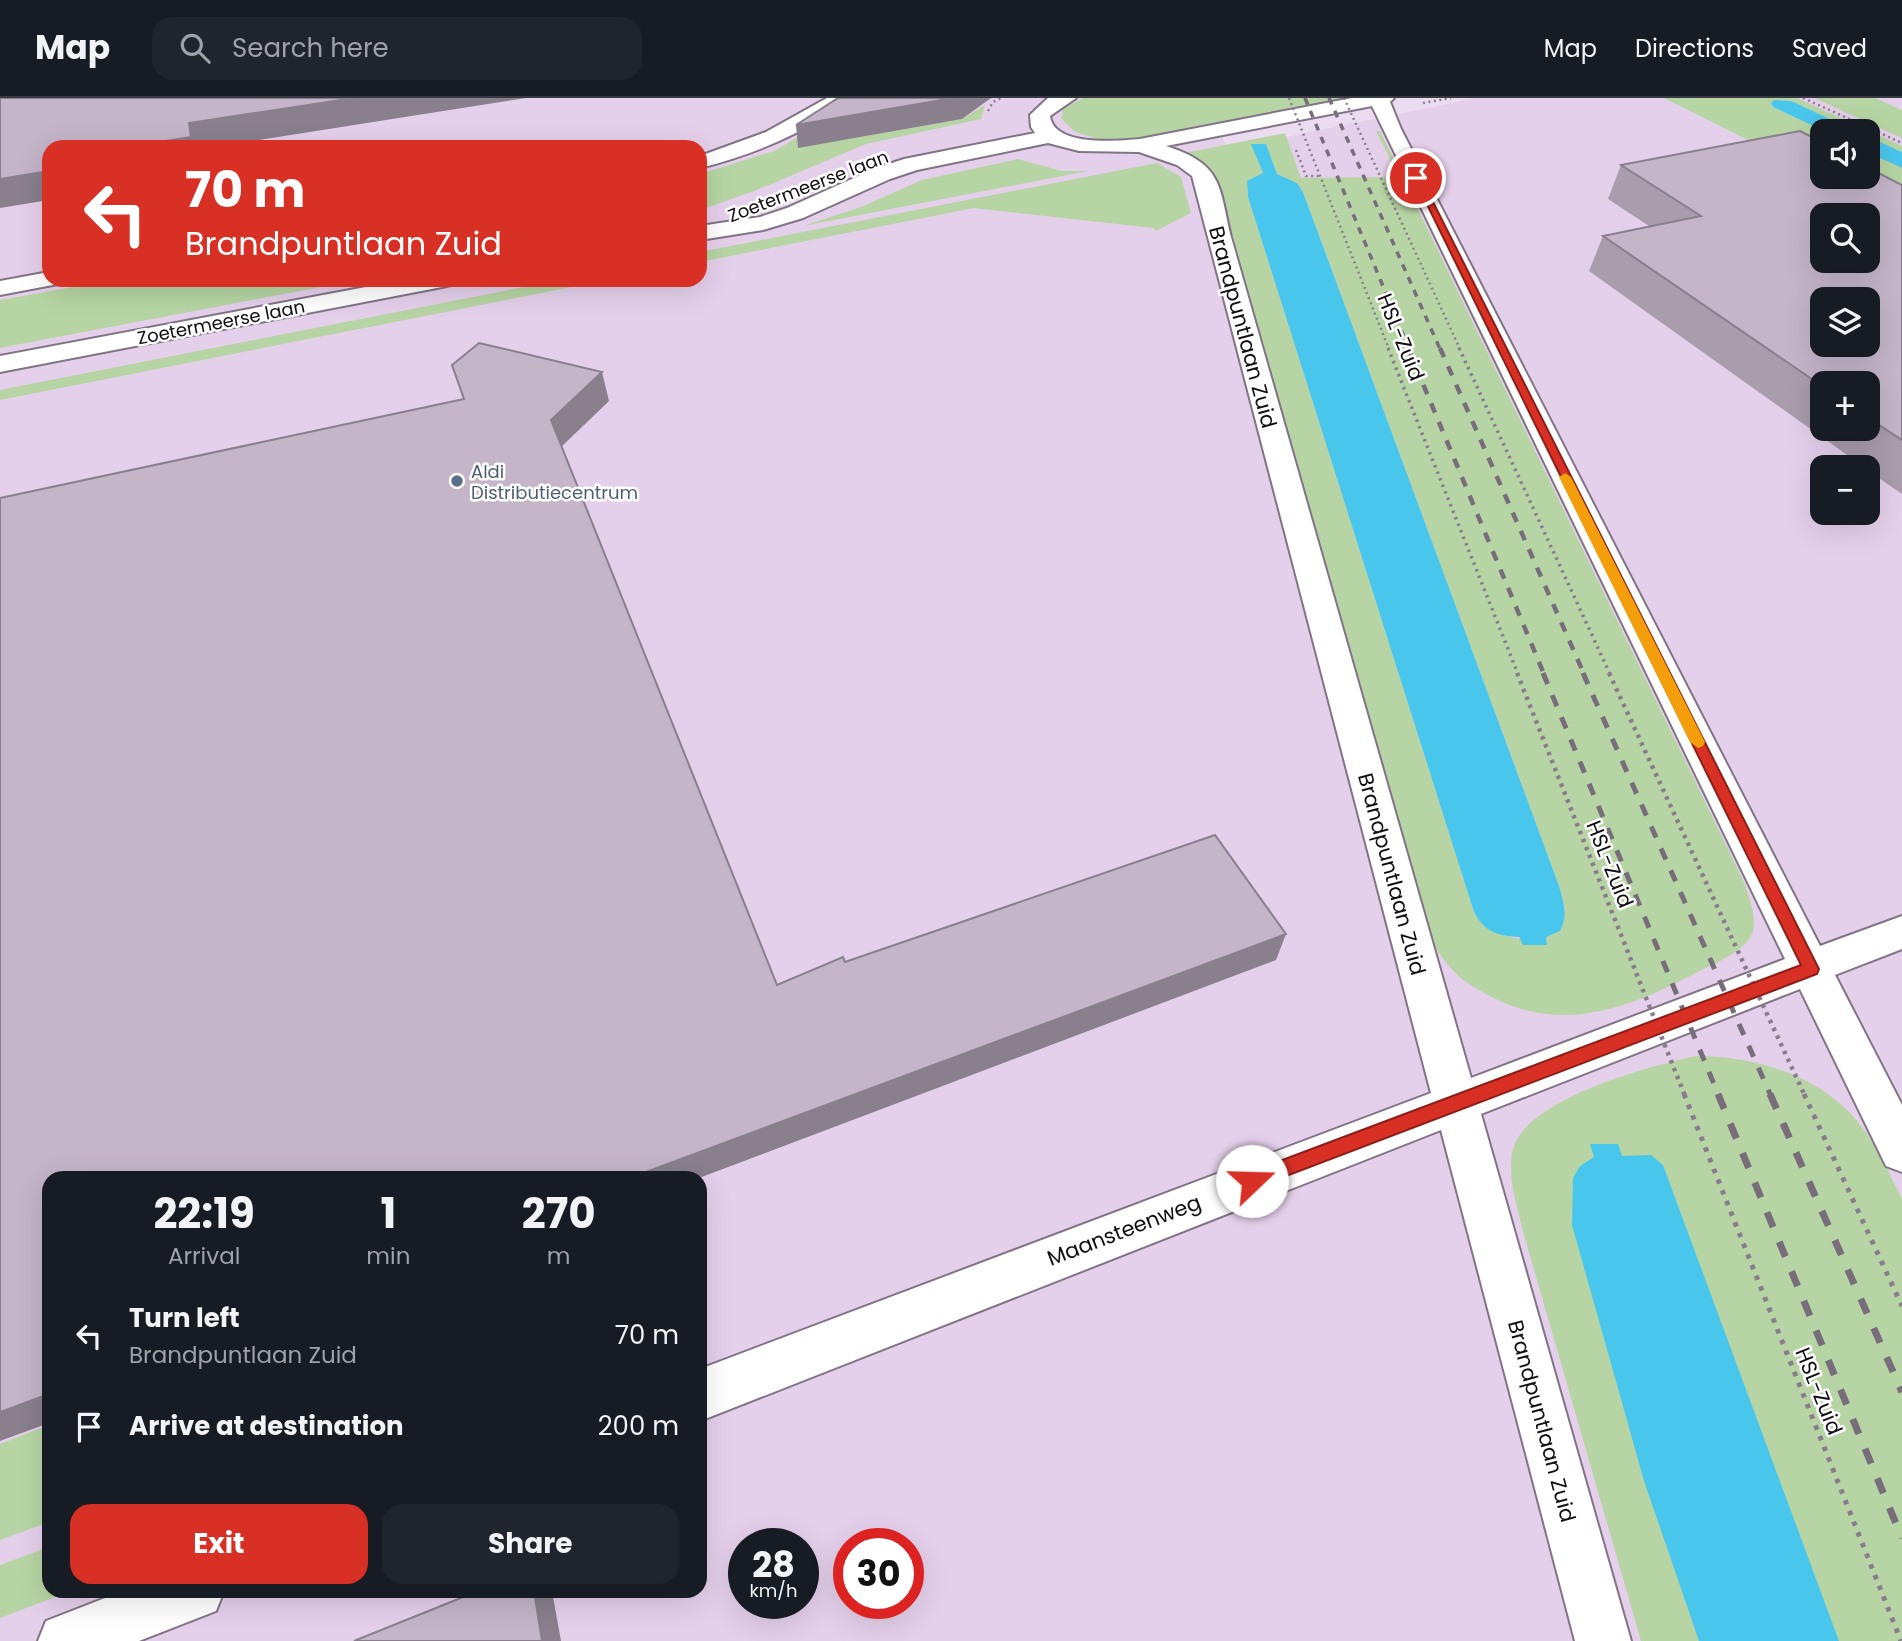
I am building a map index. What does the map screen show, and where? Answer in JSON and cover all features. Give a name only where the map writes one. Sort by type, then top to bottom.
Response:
[{"type":"street","points":[[707,160],[726,156],[779,135],[841,98]]},
{"type":"street","points":[[1066,98],[1045,108],[1040,115],[1046,129],[1065,142],[1093,147],[1140,145],[1382,99],[1391,129],[1902,1151]]},
{"type":"street","name":"Zoetermeerse laan","points":[[707,223],[748,211],[871,159],[931,144],[1046,129]]},
{"type":"street","name":"Zoetermeerse laan","points":[[707,232],[763,223],[794,213],[882,174],[912,164],[1046,129]]},
{"type":"street","name":"Brandpuntlaan Zuid","points":[[1140,145],[1186,161],[1201,171],[1206,179],[1219,237],[1331,654],[1602,1641]]},
{"type":"street","points":[[0,288],[42,280]]},
{"type":"street","name":"Zoetermeerse laan","points":[[0,364],[405,287]]},
{"type":"street","name":"Maansteenweg","points":[[707,1392],[1902,932]]},
{"type":"street","points":[[66,1641],[178,1598]]},
{"type":"path","name":"HSL-Zuid","points":[[1289,98],[1901,1641]]},
{"type":"path","points":[[1344,98],[1902,1306]]},
{"type":"path","points":[[1803,98],[1902,143]]},
{"type":"path","points":[[1298,157],[1306,176],[1320,176]]},
{"type":"shaded area","points":[[0,98],[1208,98],[1227,149],[1476,98],[1902,98],[1902,1641],[0,1641]]},
{"type":"green space","points":[[1083,98],[1365,98],[1171,134],[1102,140],[1075,132],[1061,118],[1063,109]]},
{"type":"green space","points":[[1664,98],[1797,98],[1843,119],[1830,119],[1791,101],[1775,100],[1771,103],[1773,107],[1810,124],[1810,174]]},
{"type":"green space","points":[[1814,98],[1875,98],[1902,110],[1902,138],[1880,128],[1880,119],[1860,119]]},
{"type":"green space","points":[[985,105],[981,119],[866,144],[757,190],[707,208],[707,172],[774,151],[827,120],[850,138],[962,119]]},
{"type":"green space","points":[[1376,131],[1380,131],[1744,882],[1752,908],[1754,928],[1742,947],[1719,962],[1624,1005],[1575,1015],[1524,1010],[1498,1000],[1457,975],[1429,937],[1281,419],[1218,185],[1202,166],[1180,154],[1285,133],[1301,178],[1399,177]],"holes":[[[1252,144],[1266,144],[1277,174],[1297,183],[1303,192],[1559,886],[1565,908],[1546,937],[1547,945],[1495,931],[1486,926],[1473,909],[1248,197],[1247,181],[1263,174]]]},
{"type":"green space","points":[[1880,136],[1902,146],[1902,152],[1880,142]]},
{"type":"green space","points":[[1880,158],[1902,168],[1902,226],[1880,214],[1880,203],[1861,203],[1837,189],[1880,189]]},
{"type":"green space","points":[[1018,159],[1062,171],[1088,171],[803,226],[861,207],[922,180]]},
{"type":"green space","points":[[1157,163],[1181,177],[1191,213],[1156,231],[1153,228],[974,208],[707,261],[707,251]]},
{"type":"green space","points":[[73,287],[321,287],[0,348],[0,300]]},
{"type":"green space","points":[[523,287],[572,287],[0,400],[0,390]]},
{"type":"green space","points":[[1696,1056],[1738,1059],[1760,1064],[1801,1078],[1820,1088],[1861,1125],[1902,1199],[1902,1641],[1641,1641],[1524,1235],[1513,1190],[1512,1156],[1514,1146],[1525,1129],[1543,1113],[1567,1099],[1622,1076]]},
{"type":"green space","points":[[42,1428],[42,1525],[0,1540],[0,1444]]},
{"type":"green space","points":[[42,1550],[42,1598],[53,1598],[0,1618],[0,1565]]},
{"type":"water","points":[[1774,100],[1791,101],[1830,119],[1810,119],[1810,124],[1773,107],[1771,103]]},
{"type":"water","points":[[1880,142],[1902,152],[1902,168],[1880,158]]},
{"type":"water","points":[[1251,144],[1266,144],[1277,174],[1297,183],[1303,192],[1559,886],[1564,904],[1564,920],[1560,931],[1546,937],[1547,945],[1523,945],[1519,937],[1491,931],[1481,923],[1473,909],[1248,197],[1247,181],[1263,173]]},
{"type":"water","points":[[1590,1144],[1618,1144],[1622,1156],[1651,1155],[1663,1165],[1839,1641],[1699,1641],[1644,1481],[1572,1225],[1573,1178],[1580,1166],[1594,1157]]},
{"type":"building","points":[[0,98],[354,98],[189,123],[191,137],[172,140],[42,140],[42,172],[0,179]]},
{"type":"building","points":[[838,98],[953,98],[796,125]]},
{"type":"building","points":[[1800,131],[1810,136],[1810,189],[1880,189],[1880,174],[1902,185],[1902,440],[1880,426],[1880,371],[1810,371],[1810,378],[1603,236],[1701,216],[1621,165]]},
{"type":"building","points":[[479,343],[602,372],[551,420],[777,985],[843,957],[845,962],[1215,835],[1286,934],[649,1171],[42,1171],[42,1397],[0,1412],[0,498],[464,399],[452,365]]},
{"type":"building","points":[[461,1598],[535,1598],[542,1641],[354,1641]]},
{"type":"railway","points":[[1305,98],[1409,349]]},
{"type":"railway","points":[[1329,98],[1440,349]]},
{"type":"railway","points":[[1408,348],[1544,674]]},
{"type":"railway","points":[[1440,348],[1584,674]]},
{"type":"railway","points":[[1543,673],[1719,1096]]},
{"type":"railway","points":[[1583,673],[1771,1096]]},
{"type":"railway","points":[[1718,1094],[1902,1538]]},
{"type":"railway","points":[[1770,1094],[1902,1392]]},
{"type":"slow traffic","points":[[1565,477],[1698,742]]},
{"type":"place","name":"Aldi Distributiecentrum","points":[[457,481]]},
{"type":"route","points":[[1252,1181],[1811,969],[1416,178]]}]
